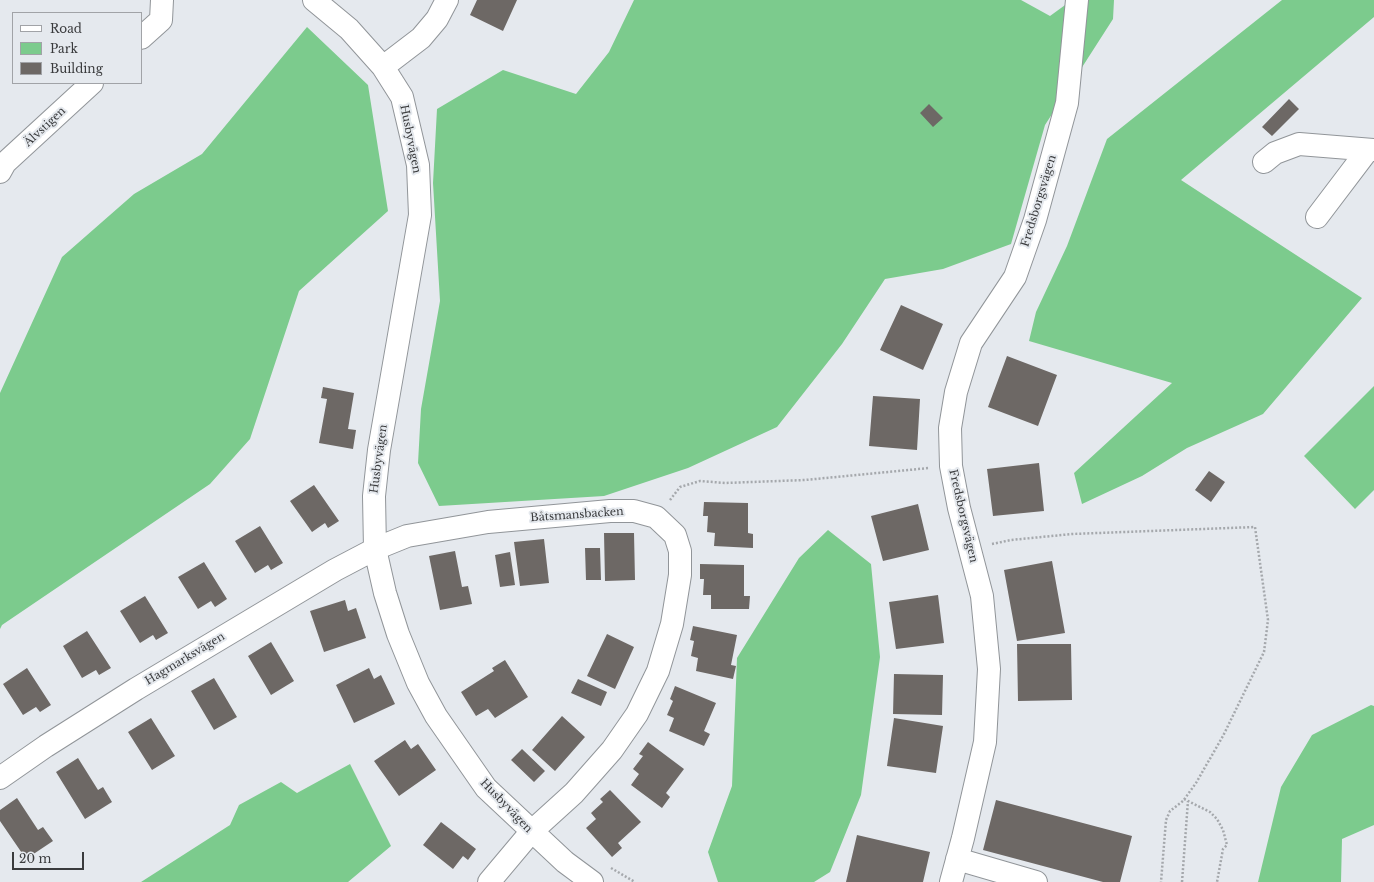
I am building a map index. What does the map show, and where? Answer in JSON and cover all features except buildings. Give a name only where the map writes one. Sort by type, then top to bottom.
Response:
[{"type":"street","points":[[142,37],[161,20],[162,0]]},
{"type":"street","name":"Husbyvägen","points":[[314,0],[349,29],[383,67],[402,97],[418,165],[420,215],[379,450],[374,496],[375,549],[385,593],[398,634],[418,683],[436,716],[486,788],[531,832],[565,862],[592,882]]},
{"type":"street","points":[[383,67],[421,38],[437,19],[447,0]]},
{"type":"street","name":"Fredsborgsvägen","points":[[951,882],[985,742],[990,670],[982,596],[951,466],[950,428],[956,392],[971,343],[1015,277],[1035,220],[1067,103],[1076,0]]},
{"type":"street","name":"Älvstigen","points":[[0,172],[5,163],[91,84]]},
{"type":"street","points":[[1264,162],[1275,153],[1299,144],[1370,150]]},
{"type":"street","points":[[1317,218],[1370,150]]},
{"type":"street","name":"Båtsmansbacken","points":[[375,549],[408,536],[488,522],[610,511],[634,511],[656,517],[675,536],[680,551],[680,575],[672,624],[658,671],[637,714],[612,750],[574,793],[531,832],[489,882]]},
{"type":"street","name":"Hagmarksvägen","points":[[0,778],[46,746],[136,689],[335,570],[375,549]]},
{"type":"street","points":[[957,859],[1036,882]]},
{"type":"path","points":[[656,517],[680,487],[700,481],[725,483],[805,480],[951,466]]},
{"type":"path","points":[[970,550],[1011,540],[1072,534],[1255,527],[1268,620],[1264,652],[1223,736],[1196,783],[1184,799],[1170,811],[1166,820],[1161,882]]},
{"type":"path","points":[[1184,799],[1210,812],[1217,819],[1223,830],[1227,846],[1223,849],[1217,882]]},
{"type":"path","points":[[1182,882],[1188,801]]},
{"type":"path","points":[[607,865],[635,882]]},
{"type":"green space","points":[[634,0],[1021,0],[1050,16],[1072,0],[1114,0],[1113,19],[1045,125],[1011,244],[943,269],[885,279],[842,344],[777,427],[688,468],[604,496],[439,506],[418,463],[421,409],[440,301],[433,183],[437,109],[503,70],[576,94],[609,52]]},
{"type":"green space","points":[[1282,0],[1374,0],[1374,17],[1181,180],[1362,298],[1263,414],[1187,448],[1142,476],[1082,504],[1074,473],[1172,383],[1029,341],[1036,312],[1067,246],[1107,139]]},
{"type":"green space","points":[[307,27],[368,85],[388,211],[299,291],[250,439],[210,484],[2,625],[0,629],[0,393],[62,257],[134,194],[202,154]]},
{"type":"green space","points":[[1374,386],[1374,490],[1355,509],[1304,456]]},
{"type":"green space","points":[[828,530],[871,564],[880,657],[861,795],[830,872],[814,882],[718,882],[708,852],[732,786],[737,658],[799,558]]},
{"type":"green space","points":[[1371,705],[1374,706],[1374,825],[1342,839],[1341,882],[1258,882],[1281,787],[1312,735]]},
{"type":"green space","points":[[350,764],[391,846],[348,882],[141,882],[230,825],[239,805],[281,782],[297,793]]}]
